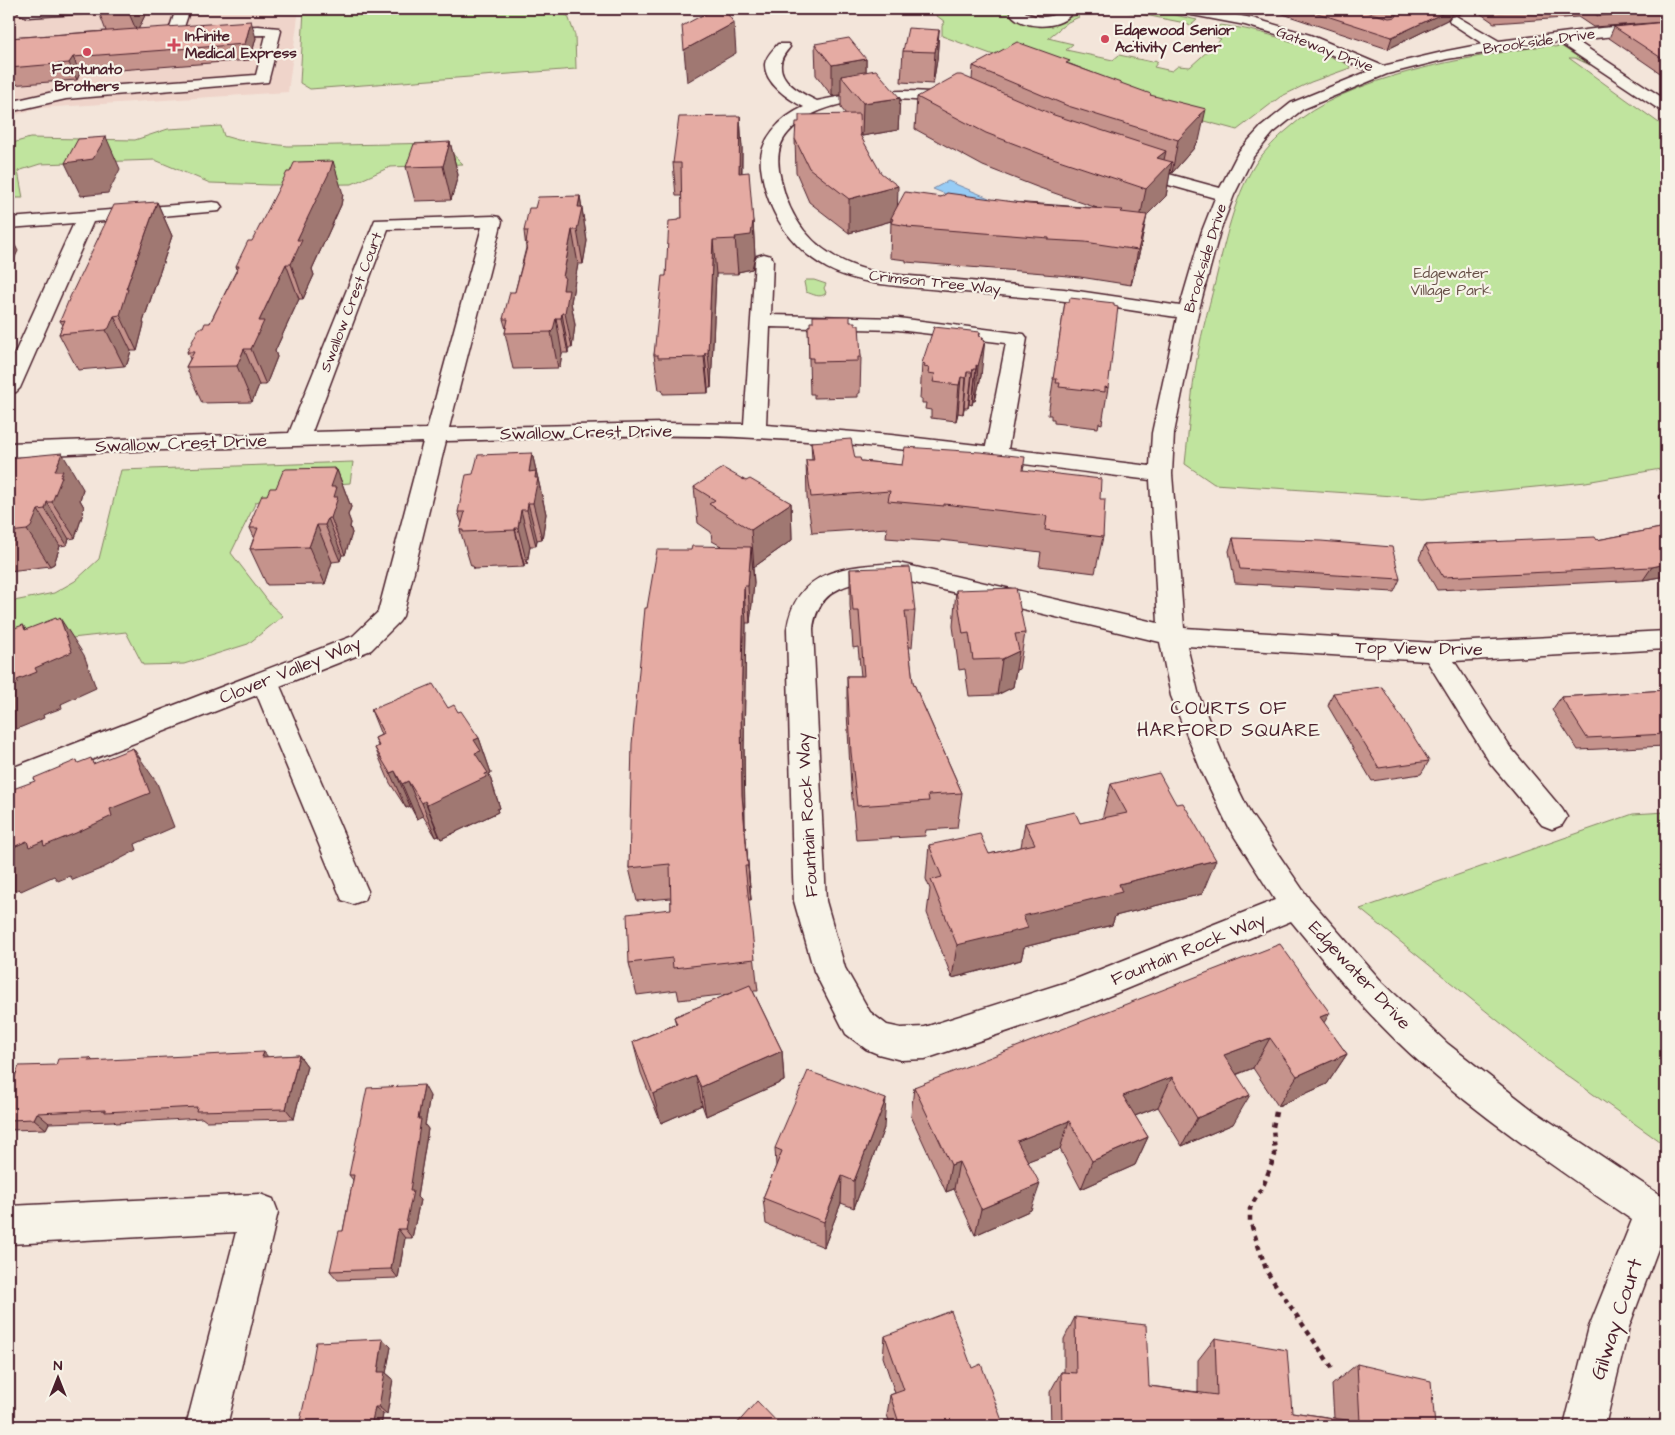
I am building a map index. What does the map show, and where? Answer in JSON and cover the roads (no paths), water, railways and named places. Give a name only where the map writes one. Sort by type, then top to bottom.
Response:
[{"type":"street","points":[[25,9],[24,11],[28,13],[93,9]]},
{"type":"street","points":[[174,36],[183,9]]},
{"type":"street","points":[[1018,9],[1018,14],[1022,17],[1038,21],[1060,18],[1064,15],[1061,9]]},
{"type":"street","name":"Gateway Drive","points":[[1181,9],[1247,21],[1306,38],[1382,71]]},
{"type":"street","points":[[203,34],[218,17]]},
{"type":"street","points":[[1456,20],[1496,46]]},
{"type":"street","name":"Brookside Drive","points":[[1172,636],[1161,474],[1163,433],[1188,313],[1211,230],[1224,195],[1245,155],[1275,124],[1297,106],[1382,71],[1447,55],[1496,46],[1561,37],[1666,27]]},
{"type":"street","points":[[9,107],[66,94],[263,79],[274,31],[258,30],[158,37]]},
{"type":"street","points":[[1561,37],[1666,107]]},
{"type":"street","points":[[783,47],[776,52],[772,66],[774,75],[795,96],[814,106]]},
{"type":"street","name":"Crimson Tree Way","points":[[976,106],[943,97],[921,95],[877,96],[814,106],[797,116],[774,139],[769,154],[777,204],[804,243],[834,264],[863,275],[903,281],[1058,295],[1188,313]]},
{"type":"street","points":[[1118,164],[1178,184],[1224,195]]},
{"type":"street","points":[[9,223],[212,207]]},
{"type":"street","points":[[9,388],[86,217]]},
{"type":"street","name":"Swallow Crest Court","points":[[298,439],[381,224],[493,221],[436,435]]},
{"type":"street","points":[[756,431],[765,278],[764,260]]},
{"type":"street","points":[[761,321],[898,324],[1017,338],[996,455]]},
{"type":"street","name":"Swallow Crest Drive","points":[[9,450],[131,444],[436,435],[664,430],[756,431],[829,436],[1161,474]]},
{"type":"street","name":"Clover Valley Way","points":[[9,781],[362,643],[390,616],[436,435]]},
{"type":"street","name":"Fountain Rock Way","points":[[1172,636],[898,571],[859,574],[840,578],[822,587],[811,597],[802,615],[800,629],[808,876],[810,901],[830,971],[858,1022],[878,1038],[901,1044],[925,1043],[1080,993],[1296,905]]},
{"type":"street","name":"Top View Drive","points":[[1172,636],[1435,652],[1542,648],[1666,640]]},
{"type":"street","name":"Edgewater Drive","points":[[1172,636],[1185,696],[1215,770],[1240,820],[1296,905],[1370,992],[1436,1055],[1522,1123],[1660,1217]]},
{"type":"street","points":[[1435,652],[1500,755],[1552,817]]},
{"type":"street","points":[[265,681],[353,891]]},
{"type":"street","points":[[9,1225],[260,1212],[207,1426]]},
{"type":"street","name":"Gilway Court","points":[[1585,1426],[1609,1326],[1660,1217]]},
{"type":"water","points":[[948,181],[989,198],[975,206],[933,189]]},
{"type":"place","name":"Edgewood Senior Activity Center","points":[[1105,39]]},
{"type":"place","name":"Infinite Medical Express","points":[[174,45]]},
{"type":"place","name":"Fortunato Brothers","points":[[87,52]]},
{"type":"district","name":"COURTS OF HARFORD SQUARE","points":[[1229,718]]},
{"type":"park label","name":"Edgewater Village Park","points":[[1451,282]]}]
